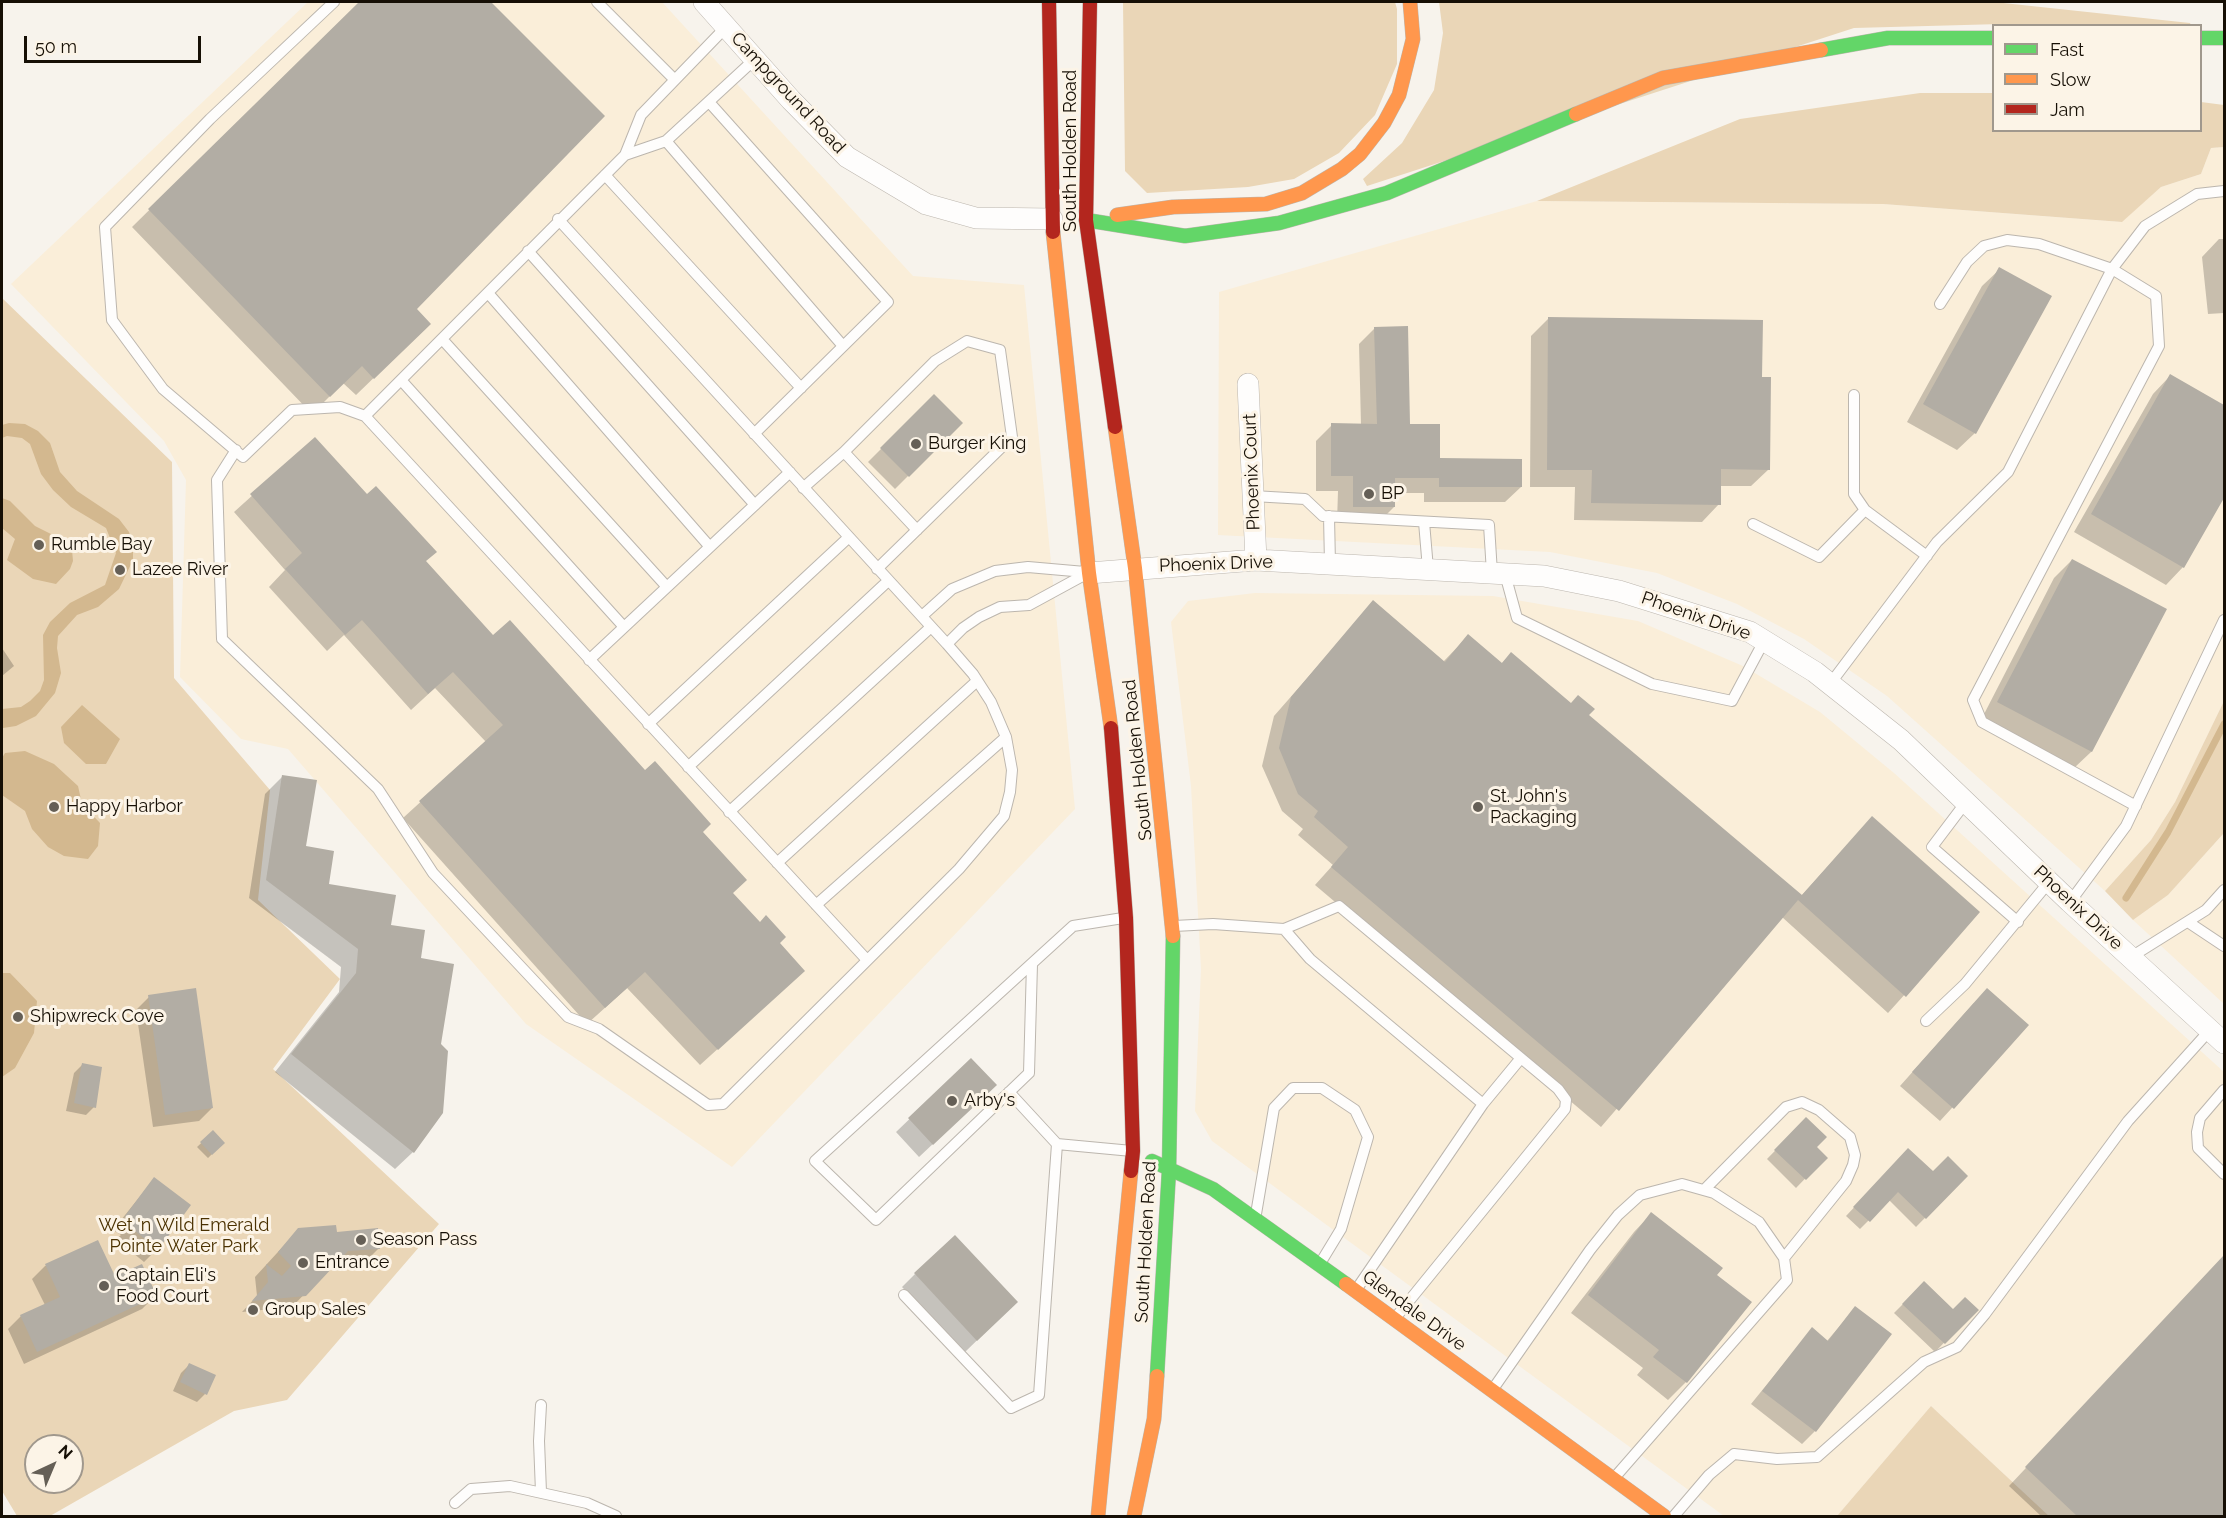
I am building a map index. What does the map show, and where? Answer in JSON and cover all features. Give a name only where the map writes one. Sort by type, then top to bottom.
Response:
[{"type":"main road","name":"South Holden Road","points":[[1049,2],[1069,219],[1089,573],[1111,728],[1126,918],[1133,1151],[1098,1516]]},
{"type":"main road","name":"South Holden Road","points":[[1090,2],[1069,219],[1135,568],[1173,926],[1169,1170],[1154,1419],[1134,1516]]},
{"type":"main road","points":[[1069,219],[1173,207],[1266,204],[1302,193],[1342,169],[1360,154],[1384,123],[1399,95],[1413,39],[1410,2]]},
{"type":"main road","points":[[1069,219],[1185,236],[1279,223],[1387,194],[1663,78],[1888,38],[1992,38]]},
{"type":"main road","points":[[2202,38],[2224,38]]},
{"type":"main road","name":"Glendale Drive","points":[[1133,1151],[1213,1190],[1256,1218],[1664,1516]]},
{"type":"street","name":"Campground Road","points":[[705,2],[847,157],[926,204],[976,218],[1069,219]]},
{"type":"street","name":"Phoenix Court","points":[[1248,384],[1256,560]]},
{"type":"street","name":"Phoenix Drive","points":[[1089,573],[1256,560],[1544,576],[1619,591],[1750,632],[1830,684],[1901,740],[2070,902],[2217,1036]]},
{"type":"lane","points":[[334,2],[210,119],[105,227],[112,320],[163,389],[243,457],[292,410],[340,407],[364,416],[867,960]]},
{"type":"lane","points":[[597,2],[674,79]]},
{"type":"lane","points":[[364,416],[488,293],[558,219],[625,155],[641,115],[726,27]]},
{"type":"lane","points":[[625,155],[666,141],[755,59]]},
{"type":"lane","points":[[709,102],[888,302],[754,434]]},
{"type":"lane","points":[[666,141],[843,346]]},
{"type":"lane","points":[[605,175],[801,387]]},
{"type":"lane","points":[[1830,684],[1927,555],[2008,472],[2112,269],[2145,226],[2197,194],[2224,192]]},
{"type":"lane","points":[[236,450],[217,480],[222,639],[378,789],[433,873],[568,1017],[599,1029],[708,1105],[723,1104],[958,869],[1004,816],[1012,770],[1006,737],[991,702],[947,644],[558,219]]},
{"type":"lane","points":[[1940,304],[1967,262],[1984,246],[2007,240],[2039,244],[2112,269],[2156,296],[2159,346],[1973,700],[1982,722],[2136,806]]},
{"type":"lane","points":[[528,250],[755,505]]},
{"type":"lane","points":[[488,293],[710,547]]},
{"type":"lane","points":[[442,339],[667,587]]},
{"type":"lane","points":[[803,488],[844,452],[935,361],[967,341],[1000,350],[1012,437],[877,569]]},
{"type":"lane","points":[[400,380],[624,627]]},
{"type":"lane","points":[[1854,395],[1854,494],[1865,510],[1927,555]]},
{"type":"lane","points":[[844,452],[916,530]]},
{"type":"lane","points":[[589,660],[789,472]]},
{"type":"lane","points":[[1253,496],[1305,499],[1323,516],[1489,525],[1498,573],[1517,618],[1652,684],[1732,701],[1764,641]]},
{"type":"lane","points":[[1753,524],[1819,557],[1865,510]]},
{"type":"lane","points":[[1329,516],[1330,564]]},
{"type":"lane","points":[[1424,522],[1428,569]]},
{"type":"lane","points":[[648,724],[849,537]]},
{"type":"lane","points":[[921,616],[952,589],[995,572],[1028,567],[1089,573]]},
{"type":"lane","points":[[947,644],[963,628],[979,617],[1000,607],[1029,605],[1089,573]]},
{"type":"lane","points":[[688,767],[888,581]]},
{"type":"lane","points":[[2070,902],[2126,826],[2224,620]]},
{"type":"lane","points":[[729,812],[931,627]]},
{"type":"lane","points":[[777,863],[977,681]]},
{"type":"lane","points":[[816,905],[1006,737]]},
{"type":"lane","points":[[1966,802],[1932,847],[2018,922]]},
{"type":"lane","points":[[1926,1021],[1965,984],[2049,882]]},
{"type":"lane","points":[[2131,957],[2206,910],[2224,891]]},
{"type":"lane","points":[[1173,926],[1213,924],[1284,929],[1339,906],[1558,1089],[1566,1100],[1565,1110],[1394,1319]]},
{"type":"lane","points":[[1032,964],[1029,1073],[876,1220],[815,1161],[1073,926],[1126,918]]},
{"type":"lane","points":[[2187,922],[2224,946]]},
{"type":"lane","points":[[1284,929],[1310,959],[1483,1104]]},
{"type":"lane","points":[[1674,1516],[1709,1475],[1734,1454],[1778,1459],[1817,1457],[1924,1362],[1957,1347],[1985,1314],[2128,1121],[2217,1036]]},
{"type":"lane","points":[[1355,1291],[1483,1104],[1521,1058]]},
{"type":"lane","points":[[1256,1218],[1261,1172],[1274,1108],[1293,1088],[1322,1088],[1355,1110],[1368,1137],[1341,1229],[1319,1264]]},
{"type":"lane","points":[[2224,1090],[2200,1118],[2197,1132],[2198,1148],[2224,1174]]},
{"type":"lane","points":[[1009,1092],[1057,1144],[1133,1151]]},
{"type":"lane","points":[[1704,1190],[1786,1107],[1802,1102],[1819,1110],[1850,1137],[1855,1155],[1853,1165],[1846,1181],[1784,1258]]},
{"type":"lane","points":[[904,1295],[1011,1408],[1039,1395],[1057,1144]]},
{"type":"lane","points":[[1492,1391],[1618,1215],[1640,1195],[1682,1184],[1714,1193],[1759,1222],[1784,1258],[1787,1280],[1613,1479]]},
{"type":"lane","points":[[541,1405],[539,1441],[541,1492]]},
{"type":"lane","points":[[455,1503],[471,1490],[510,1486],[587,1503],[616,1516]]},
{"type":"shaded area","points":[[308,2],[662,2],[913,276],[1024,285],[1075,809],[732,1167],[526,1024],[288,749],[241,739],[180,677],[186,480],[164,441],[11,284]]},
{"type":"shaded area","points":[[2224,147],[2224,701],[2175,802],[2151,840],[2105,891],[1887,696],[1804,639],[1737,604],[1657,573],[1550,552],[1218,535],[1219,292],[1537,201],[1883,204],[2121,222],[2161,187],[2201,174],[2211,148]]},
{"type":"shaded area","name":"Lazee River","points":[[25,424],[38,431],[50,443],[60,472],[77,491],[119,519],[129,532],[133,545],[133,560],[119,589],[98,607],[77,615],[58,636],[57,648],[61,673],[55,693],[36,716],[16,726],[3,728],[2,709],[21,707],[40,691],[44,680],[43,635],[50,622],[70,603],[105,585],[116,553],[106,528],[71,507],[53,490],[41,474],[30,444],[22,438],[7,436],[2,438],[2,425]]},
{"type":"shaded area","name":"Rumble Bay","points":[[2,498],[10,501],[35,526],[55,536],[72,550],[73,561],[70,569],[56,584],[33,579],[7,560],[15,539],[2,528]]},
{"type":"shaded area","points":[[1255,593],[1493,596],[1638,621],[1743,666],[1820,712],[1894,773],[2224,1072],[2224,1516],[2049,1516],[1931,1406],[1837,1516],[1724,1516],[1212,1141],[1195,1111],[1201,969],[1191,786],[1171,622],[1188,601]]},
{"type":"shaded area","points":[[82,705],[120,739],[106,764],[86,764],[64,743],[61,727]]},
{"type":"shaded area","name":"Happy Harbor","points":[[25,751],[54,764],[78,786],[82,804],[100,823],[98,846],[88,859],[64,856],[48,847],[32,829],[25,811],[2,795],[2,758],[5,753]]},
{"type":"shaded area","points":[[2224,833],[2224,1004],[2133,920],[2168,895]]},
{"type":"shaded area","name":"Shipwreck Cove","points":[[2,973],[10,973],[37,1001],[34,1033],[15,1068],[2,1077]]},
{"type":"green space","points":[[1123,2],[1395,2],[1397,64],[1375,115],[1339,153],[1294,179],[1248,187],[1147,193],[1125,171]]},
{"type":"green space","points":[[1439,2],[1994,2],[2190,24],[1992,24],[1854,28],[1367,186],[1363,179],[1402,143],[1434,90],[1443,33]]},
{"type":"green space","points":[[1920,93],[1992,93],[1992,132],[2202,132],[2202,102],[2224,105],[2224,147],[2211,148],[2201,174],[2161,187],[2122,222],[1883,204],[1537,201],[1740,119]]},
{"type":"green space","name":"Wet 'n Wild Emerald Pointe Water Park","points":[[2,298],[172,462],[174,678],[270,790],[258,900],[340,979],[273,1069],[439,1224],[287,1400],[234,1411],[50,1516],[17,1516],[2,1491]]},
{"type":"green space","points":[[2224,701],[2224,833],[2168,895],[2133,920],[2105,891],[2151,840],[2175,802]]},
{"type":"green space","points":[[1931,1406],[2049,1516],[1837,1516]]},
{"type":"building","points":[[359,2],[491,2],[605,116],[417,309],[431,324],[374,379],[362,366],[330,397],[148,209]]},
{"type":"building","points":[[1999,267],[2052,296],[1976,434],[1923,404]]},
{"type":"building","points":[[1548,317],[1763,320],[1762,377],[1771,377],[1770,470],[1721,469],[1721,505],[1591,503],[1592,470],[1547,470]]},
{"type":"building","points":[[1408,326],[1410,424],[1440,424],[1440,458],[1522,459],[1522,487],[1439,487],[1439,478],[1395,478],[1395,507],[1353,507],[1353,476],[1331,476],[1331,423],[1377,424],[1374,327]]},
{"type":"building","points":[[2170,374],[2224,405],[2224,498],[2184,568],[2091,514]]},
{"type":"building","points":[[934,394],[963,423],[909,477],[880,448]]},
{"type":"building","points":[[315,437],[367,494],[376,486],[437,552],[426,561],[493,635],[510,620],[645,770],[655,761],[711,824],[703,832],[747,880],[733,893],[760,922],[766,915],[786,937],[780,943],[805,971],[718,1050],[645,972],[605,1008],[419,801],[503,725],[453,672],[428,694],[362,620],[345,635],[285,569],[302,553],[250,494]]},
{"type":"building","points":[[2072,559],[2167,609],[2092,752],[1997,702]]},
{"type":"building","points":[[1373,600],[1445,662],[1468,634],[1502,663],[1511,652],[1571,703],[1578,695],[1595,709],[1589,715],[1802,895],[1872,816],[1980,912],[1906,997],[1798,900],[1619,1111],[1331,867],[1348,847],[1314,817],[1318,811],[1298,794],[1279,748],[1291,697]]},
{"type":"building","points":[[282,775],[317,780],[306,846],[334,851],[329,884],[396,895],[391,925],[425,930],[421,958],[454,964],[441,1044],[448,1051],[443,1113],[414,1153],[291,1054],[356,973],[358,949],[266,880]]},
{"type":"building","points":[[196,988],[213,1108],[165,1115],[148,995]]},
{"type":"building","points":[[1987,988],[2029,1025],[1954,1109],[1912,1072]]},
{"type":"building","points":[[971,1058],[997,1085],[933,1145],[908,1118]]},
{"type":"building","points":[[82,1063],[102,1067],[96,1108],[74,1103]]},
{"type":"building","points":[[1806,1117],[1827,1137],[1817,1147],[1828,1158],[1806,1180],[1774,1150]]},
{"type":"building","points":[[213,1130],[225,1143],[212,1155],[200,1142]]},
{"type":"building","points":[[1908,1148],[1933,1171],[1948,1156],[1968,1176],[1926,1219],[1898,1192],[1870,1222],[1853,1207]]},
{"type":"building","points":[[154,1177],[191,1205],[158,1250],[128,1225],[135,1222],[125,1216]]},
{"type":"building","points":[[1651,1212],[1723,1268],[1717,1275],[1752,1302],[1687,1383],[1653,1357],[1659,1350],[1588,1295]]},
{"type":"building","name":"Entrance","points":[[336,1225],[337,1232],[378,1228],[380,1249],[348,1251],[306,1296],[252,1301],[268,1282],[266,1264],[282,1276],[291,1266],[278,1252],[298,1228]]},
{"type":"building","points":[[955,1235],[1018,1302],[977,1341],[914,1273]]},
{"type":"building","name":"Captain Eli's Food Court","points":[[98,1240],[115,1276],[142,1264],[157,1296],[37,1352],[20,1315],[60,1297],[45,1264]]},
{"type":"building","points":[[2224,1255],[2224,1516],[2077,1516],[2025,1467]]},
{"type":"building","points":[[1924,1281],[1953,1309],[1965,1297],[1979,1310],[1945,1344],[1902,1304]]},
{"type":"building","points":[[1855,1306],[1892,1334],[1816,1432],[1762,1391],[1812,1327],[1828,1341]]},
{"type":"building","points":[[189,1363],[216,1375],[207,1395],[180,1382]]},
{"type":"waterway","points":[[2126,898],[2168,832],[2224,724]]},
{"type":"traffic: fast","points":[[1821,50],[1888,38],[1992,38]]},
{"type":"traffic: fast","points":[[2202,38],[2224,38]]},
{"type":"traffic: fast","points":[[1086,220],[1185,236],[1279,223],[1387,193],[1576,114]]},
{"type":"traffic: fast","points":[[1157,1376],[1169,1170],[1173,936]]},
{"type":"traffic: fast","points":[[1152,1161],[1213,1189],[1346,1284]]},
{"type":"traffic: slow","points":[[1117,215],[1173,207],[1266,204],[1302,193],[1342,169],[1360,154],[1384,123],[1399,95],[1413,39],[1410,2]]},
{"type":"traffic: slow","points":[[1576,114],[1663,78],[1821,50]]},
{"type":"traffic: slow","points":[[1053,232],[1089,573],[1111,728]]},
{"type":"traffic: slow","points":[[1115,427],[1135,568],[1173,936]]},
{"type":"traffic: slow","points":[[1098,1516],[1131,1171]]},
{"type":"traffic: slow","points":[[1346,1284],[1664,1516]]},
{"type":"traffic: slow","points":[[1134,1516],[1154,1419],[1157,1376]]},
{"type":"traffic: jam","points":[[1049,2],[1053,232]]},
{"type":"traffic: jam","points":[[1090,2],[1086,220],[1115,427]]},
{"type":"traffic: jam","points":[[1111,728],[1126,918],[1133,1151],[1131,1171]]},
{"type":"place","name":"Burger King","points":[[916,444]]},
{"type":"place","name":"BP","points":[[1369,494]]},
{"type":"place","name":"Rumble Bay","points":[[39,545]]},
{"type":"place","name":"Lazee River","points":[[120,570]]},
{"type":"place","name":"Happy Harbor","points":[[54,807]]},
{"type":"place","name":"St. John's Packaging","points":[[1478,807]]},
{"type":"place","name":"Shipwreck Cove","points":[[18,1017]]},
{"type":"place","name":"Arby's","points":[[952,1101]]},
{"type":"place","name":"Season Pass","points":[[361,1240]]},
{"type":"place","name":"Entrance","points":[[303,1263]]},
{"type":"place","name":"Captain Eli's Food Court","points":[[104,1286]]},
{"type":"place","name":"Group Sales","points":[[253,1310]]}]
